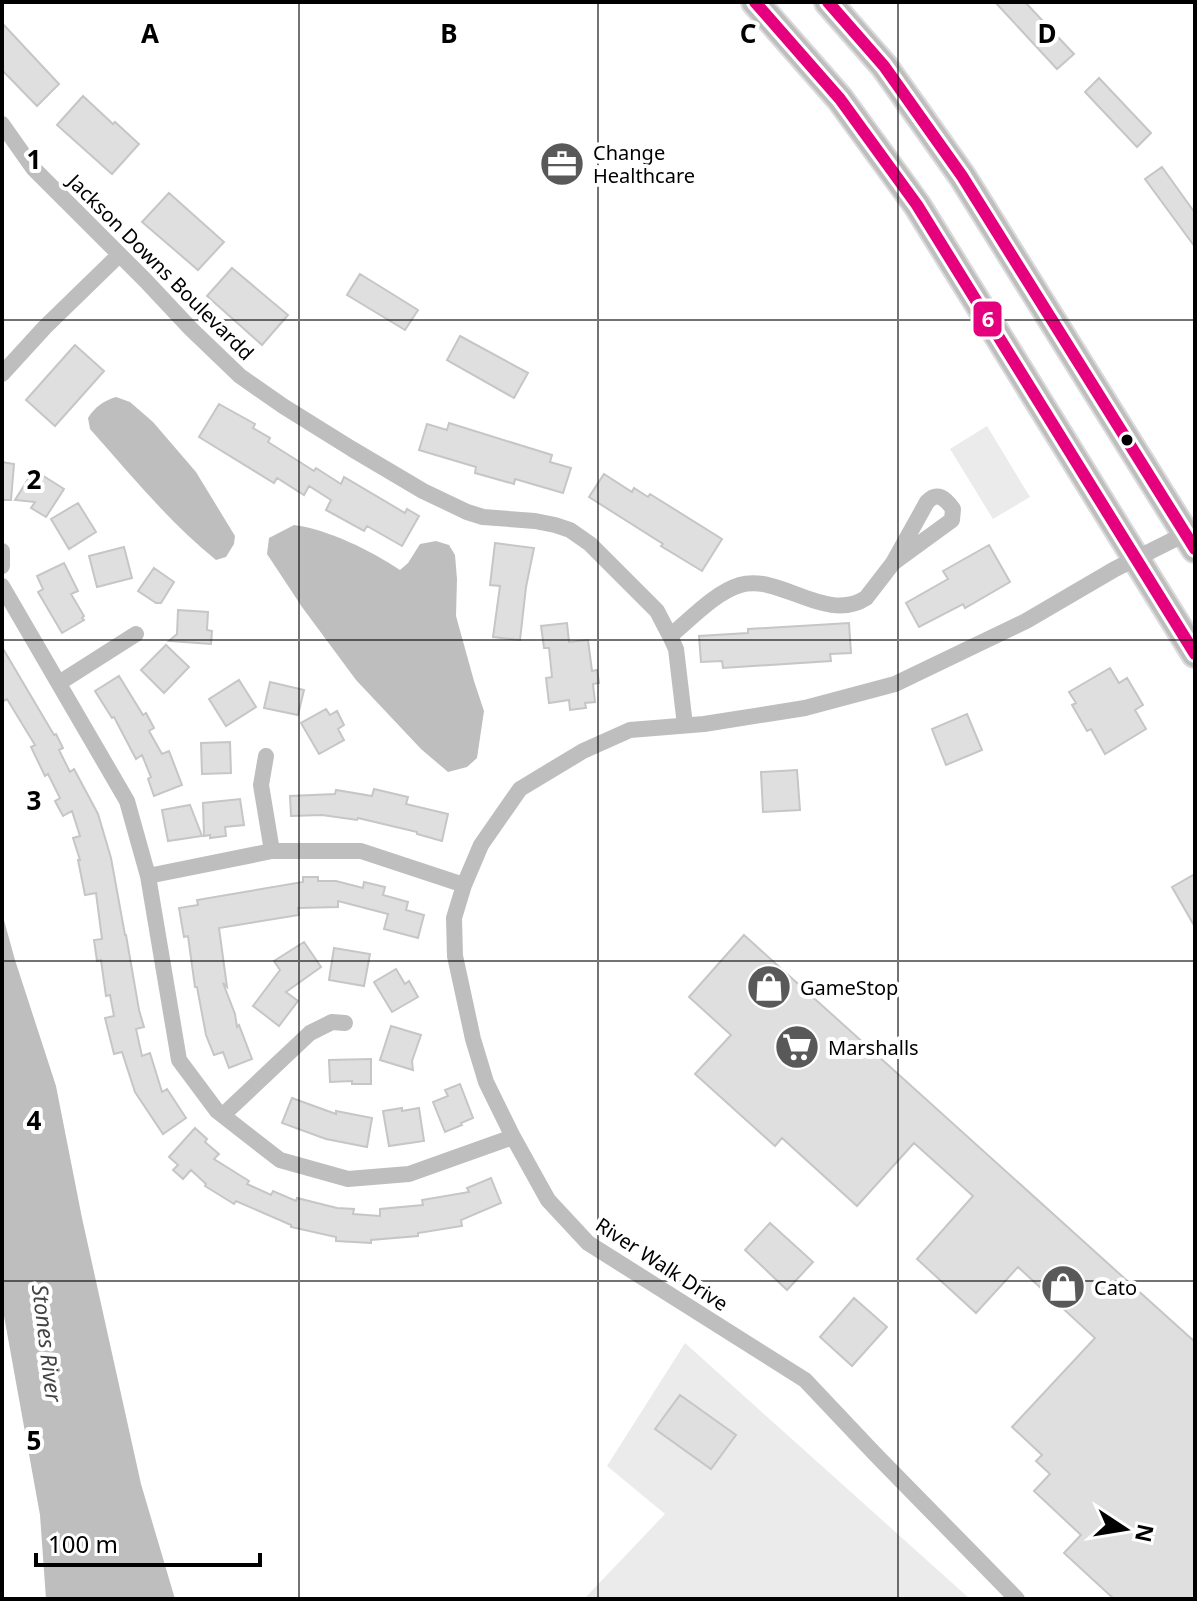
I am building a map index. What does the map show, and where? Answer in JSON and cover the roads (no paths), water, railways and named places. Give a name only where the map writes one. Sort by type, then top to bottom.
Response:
[{"type":"main road","points":[[828,2],[884,66],[962,176],[1192,538]]},
{"type":"main road","points":[[767,6],[917,205],[1195,654]]},
{"type":"street","name":"Jackson Downs Boulevardd","points":[[2,124],[33,168],[213,351],[272,399],[412,484],[467,512],[483,517],[535,521],[570,530],[590,544],[657,611],[676,649],[685,725]]},
{"type":"street","points":[[2,374],[119,255]]},
{"type":"street","name":"River Walk Drive","points":[[1017,1599],[805,1380],[588,1243],[548,1200],[486,1082],[455,956],[454,918],[481,845],[520,789],[583,751],[630,730],[704,724],[805,708],[895,684],[1026,621],[1136,559],[1192,538]]},
{"type":"street","points":[[2,551],[2,566]]},
{"type":"street","points":[[670,636],[726,592],[742,584],[758,583],[830,605],[854,604],[866,598],[893,563]]},
{"type":"street","points":[[2,586],[127,801],[148,876],[179,1060],[217,1111],[280,1160],[348,1179],[409,1174],[513,1137]]},
{"type":"street","points":[[59,683],[136,634]]},
{"type":"street","points":[[266,756],[261,785],[272,851]]},
{"type":"street","points":[[148,876],[272,851],[361,851],[464,885]]},
{"type":"street","points":[[223,1115],[310,1033],[332,1022],[345,1023]]},
{"type":"water","points":[[116,397],[130,402],[153,422],[196,472],[235,536],[226,557],[216,560],[182,530],[90,429],[88,418],[91,414],[107,400]]},
{"type":"water","points":[[294,525],[349,542],[400,570],[420,544],[436,541],[449,545],[455,555],[456,616],[484,711],[477,758],[467,767],[448,772],[421,749],[356,680],[302,607],[267,554],[269,538]]},
{"type":"water","name":"Stones River","points":[[2,913],[56,1086],[141,1484],[175,1599],[46,1599],[40,1515],[2,1305]]},
{"type":"place","name":"Change Healthcare","points":[[562,164]]},
{"type":"place","name":"GameStop","points":[[769,987]]},
{"type":"place","name":"Marshalls","points":[[797,1047]]},
{"type":"place","name":"Cato","points":[[1063,1287]]}]
